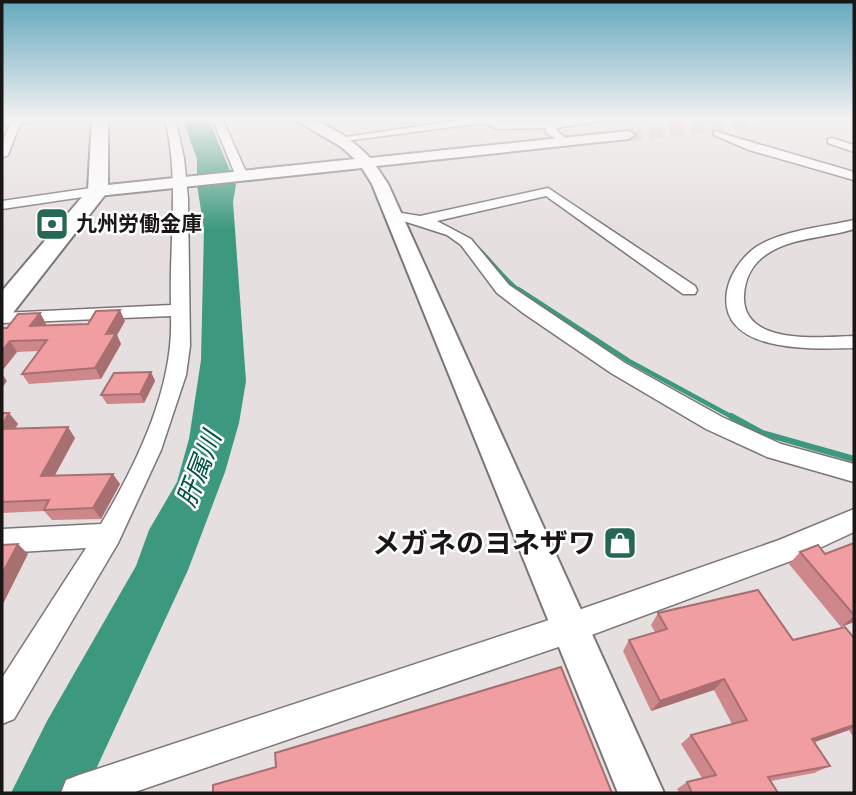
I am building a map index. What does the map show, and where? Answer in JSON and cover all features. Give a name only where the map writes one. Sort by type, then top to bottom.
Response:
[{"type":"main road","points":[[2,308],[98,191],[99,155]]},
{"type":"street","points":[[2,707],[109,535],[152,448],[172,386],[181,352],[177,310],[184,209],[179,155]]},
{"type":"street","points":[[230,155],[237,174]]},
{"type":"street","points":[[360,155],[368,161],[395,216],[435,316],[451,347],[641,793]]},
{"type":"street","points":[[2,205],[182,180],[423,155]]},
{"type":"street","points":[[779,155],[854,176]]},
{"type":"street","points":[[422,220],[548,192],[689,290]]},
{"type":"street","points":[[395,216],[422,220],[466,242],[503,289],[618,368],[714,423],[775,451],[854,473]]},
{"type":"street","points":[[854,224],[765,248],[750,260],[740,274],[732,301],[734,315],[744,327],[766,335],[787,342],[854,342]]},
{"type":"street","points":[[2,318],[177,310]]},
{"type":"street","points":[[108,787],[570,628],[786,550],[854,520]]},
{"type":"street","points":[[2,541],[109,535]]},
{"type":"water","name":"肝属川","points":[[196,155],[224,155],[236,185],[233,202],[246,381],[239,423],[225,472],[188,570],[85,793],[11,793],[47,721],[136,566],[149,530],[177,482],[189,439],[201,360],[204,229],[197,185]]},
{"type":"building","points":[[120,310],[106,334],[116,333],[95,368],[22,374],[47,340],[10,341],[2,351],[2,328],[7,328],[18,314],[40,313],[30,326],[88,324],[96,311]]},
{"type":"building","points":[[151,372],[140,394],[101,395],[114,373]]},
{"type":"building","points":[[2,413],[9,413],[2,425]]},
{"type":"building","points":[[68,427],[41,476],[113,474],[93,508],[44,510],[49,500],[2,502],[2,429]]},
{"type":"building","points":[[854,543],[854,615],[800,552],[818,545],[825,554]]},
{"type":"building","points":[[18,544],[2,574],[2,545]]},
{"type":"building","points":[[758,590],[793,640],[845,627],[854,638],[854,725],[812,739],[830,766],[768,777],[778,793],[692,793],[687,782],[716,775],[691,735],[747,720],[724,679],[660,701],[629,640],[667,629],[658,613]]},
{"type":"building","points":[[561,667],[612,793],[213,793],[213,785],[276,767],[275,753]]},
{"type":"waterway","points":[[476,246],[520,291]]},
{"type":"waterway","points":[[518,289],[629,361],[734,418]]},
{"type":"waterway","points":[[731,416],[762,433],[854,459]]},
{"type":"place","name":"九州労働金庫","points":[[52,224]]},
{"type":"place","name":"メガネのヨネザワ","points":[[620,543]]}]
